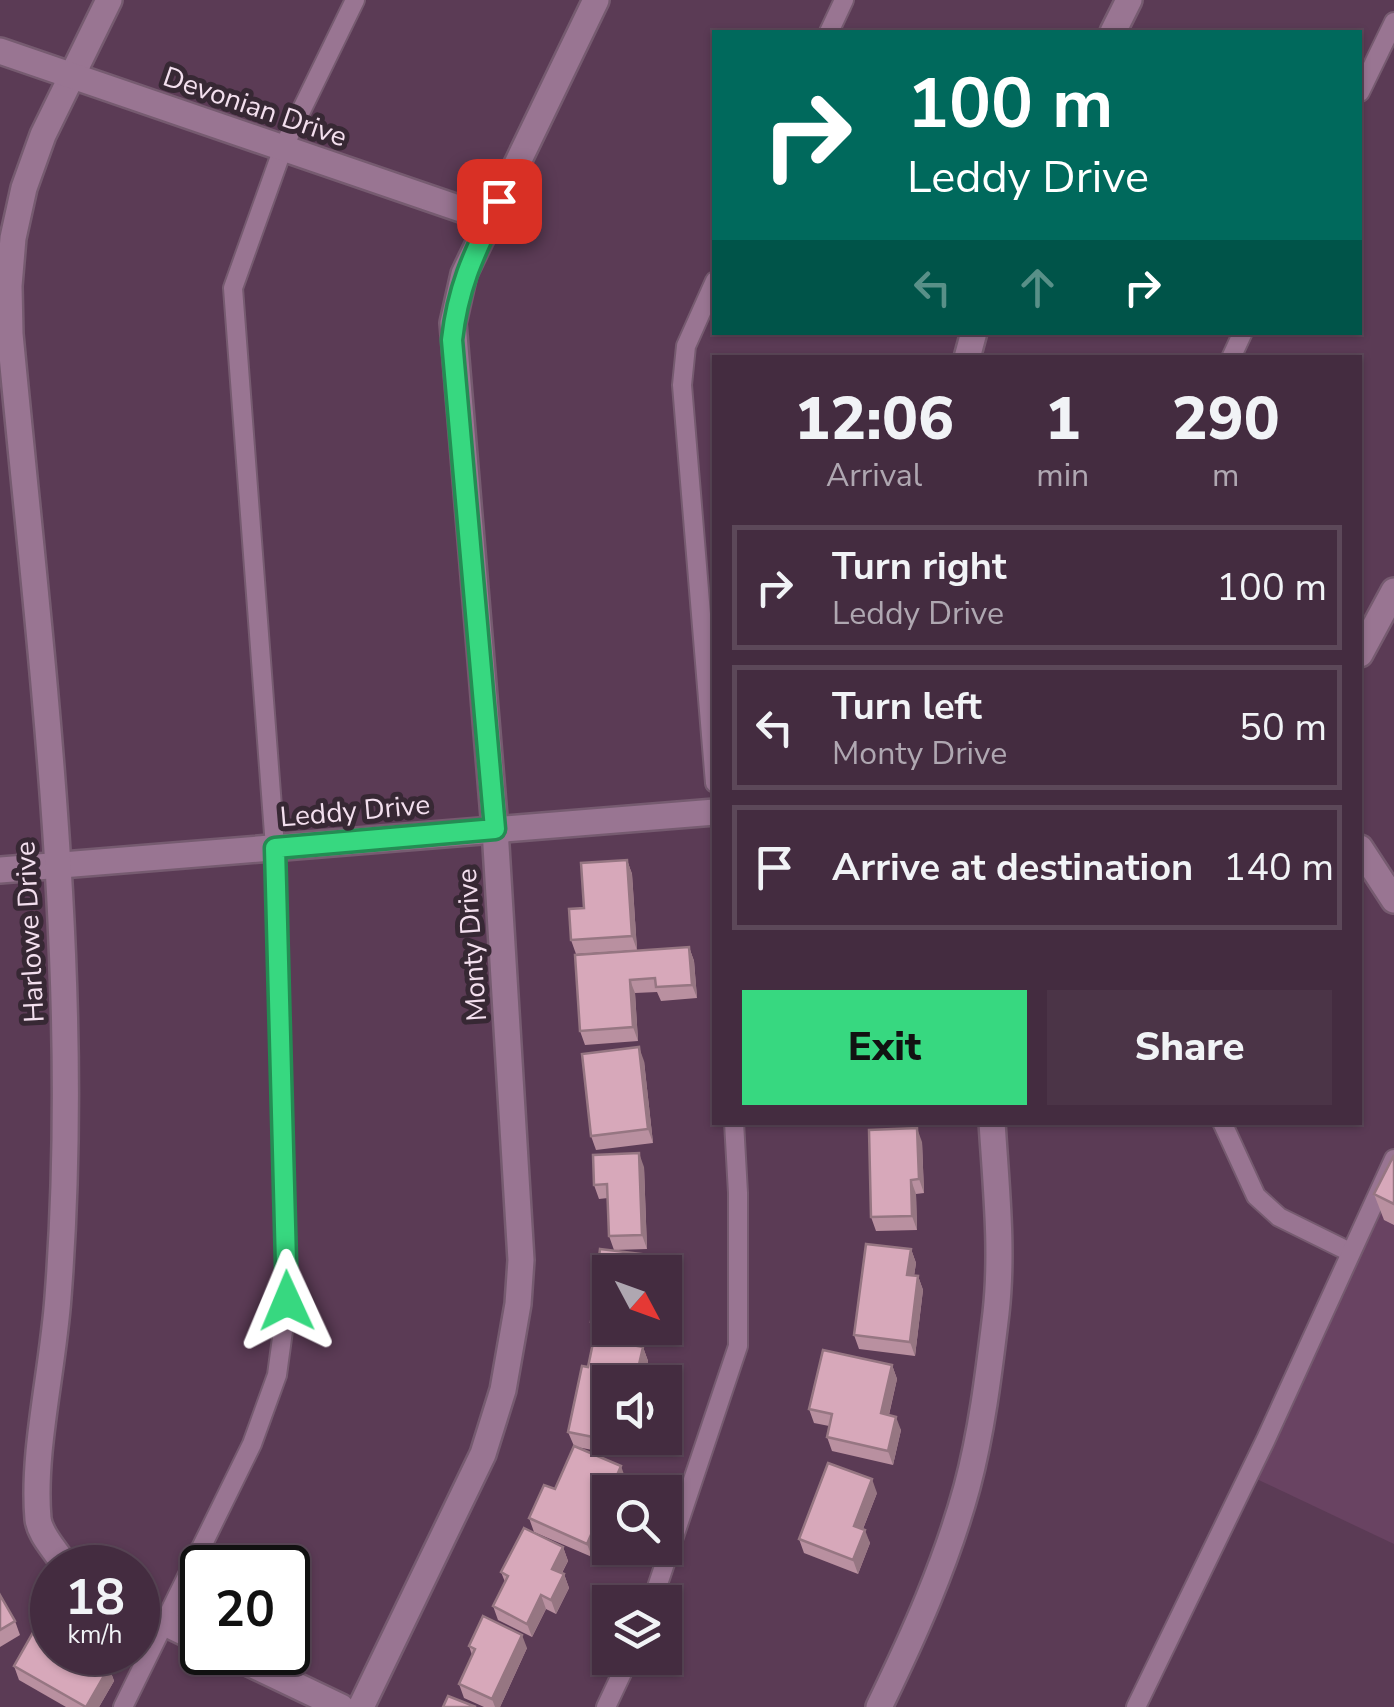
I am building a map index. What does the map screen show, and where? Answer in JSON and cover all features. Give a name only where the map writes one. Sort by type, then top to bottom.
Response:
[{"type":"street","name":"Harlowe Drive","points":[[51,1545],[42,1531],[35,1504],[63,1237],[66,1052],[58,866],[8,286],[14,230],[24,188],[43,136],[110,0]]},
{"type":"street","name":"Monty Drive","points":[[361,1707],[483,1454],[502,1390],[518,1304],[520,1238],[495,829],[452,324],[464,274],[596,0]]},
{"type":"street","points":[[1114,30],[1128,0]]},
{"type":"street","name":"Devonian Drive","points":[[0,51],[490,219]]},
{"type":"street","points":[[1362,650],[1394,592]]},
{"type":"street","name":"Leddy Drive","points":[[0,870],[712,812]]},
{"type":"street","points":[[1362,851],[1394,900]]},
{"type":"street","points":[[880,1707],[935,1586],[968,1485],[982,1416],[997,1295],[999,1206],[992,1125]]},
{"type":"street","points":[[160,1621],[180,1630]]},
{"type":"street","points":[[274,1675],[341,1707]]},
{"type":"lane","points":[[123,1707],[252,1444],[278,1376],[287,1301],[275,848],[232,288],[283,148],[355,0]]},
{"type":"lane","points":[[829,30],[844,0]]},
{"type":"lane","points":[[1362,88],[1394,22]]},
{"type":"lane","points":[[712,288],[686,346],[682,385],[712,747]]},
{"type":"lane","points":[[658,1585],[738,1346],[734,1125]]},
{"type":"lane","points":[[1223,1125],[1256,1196],[1279,1217],[1350,1252]]},
{"type":"lane","points":[[1136,1707],[1266,1439],[1394,1159]]},
{"type":"lane","points":[[606,1707],[621,1675]]},
{"type":"shaded area","points":[[1394,1169],[1394,1544],[1246,1474]]},
{"type":"building","points":[[627,860],[632,936],[571,940],[569,909],[584,908],[581,863]]},
{"type":"building","points":[[689,947],[692,985],[656,987],[655,978],[630,980],[633,1027],[580,1031],[575,955]]},
{"type":"building","points":[[639,1047],[648,1129],[591,1136],[582,1054]]},
{"type":"building","points":[[917,1128],[919,1179],[911,1180],[912,1216],[871,1217],[869,1130]]},
{"type":"building","points":[[639,1153],[642,1235],[609,1236],[607,1184],[594,1185],[593,1155]]},
{"type":"building","points":[[1394,1155],[1394,1204],[1374,1194]]},
{"type":"building","points":[[866,1244],[911,1249],[907,1275],[918,1276],[910,1342],[854,1335]]},
{"type":"building","points":[[600,1249],[650,1255],[599,1255]]},
{"type":"building","points":[[593,1345],[643,1347],[639,1365],[592,1365],[592,1437],[568,1432],[582,1366],[588,1367]]},
{"type":"building","points":[[823,1350],[892,1365],[881,1413],[896,1417],[888,1451],[827,1437],[832,1414],[809,1409]]},
{"type":"building","points":[[574,1446],[621,1466],[617,1475],[592,1475],[592,1533],[587,1544],[529,1518],[544,1485],[555,1489]]},
{"type":"building","points":[[828,1463],[872,1479],[854,1526],[865,1530],[853,1560],[799,1539]]},
{"type":"building","points":[[524,1528],[563,1547],[552,1569],[564,1574],[551,1600],[541,1595],[527,1624],[493,1606],[508,1576],[501,1572]]},
{"type":"building","points":[[0,1595],[15,1621],[0,1630]]},
{"type":"building","points":[[483,1616],[522,1635],[492,1699],[459,1684],[475,1649],[469,1646]]},
{"type":"building","points":[[30,1638],[30,1675],[104,1675],[86,1707],[14,1666]]},
{"type":"building","points":[[448,1696],[476,1707],[443,1707]]},
{"type":"route","points":[[287,1301],[275,848],[495,829],[452,324],[464,274],[499,201]]}]
